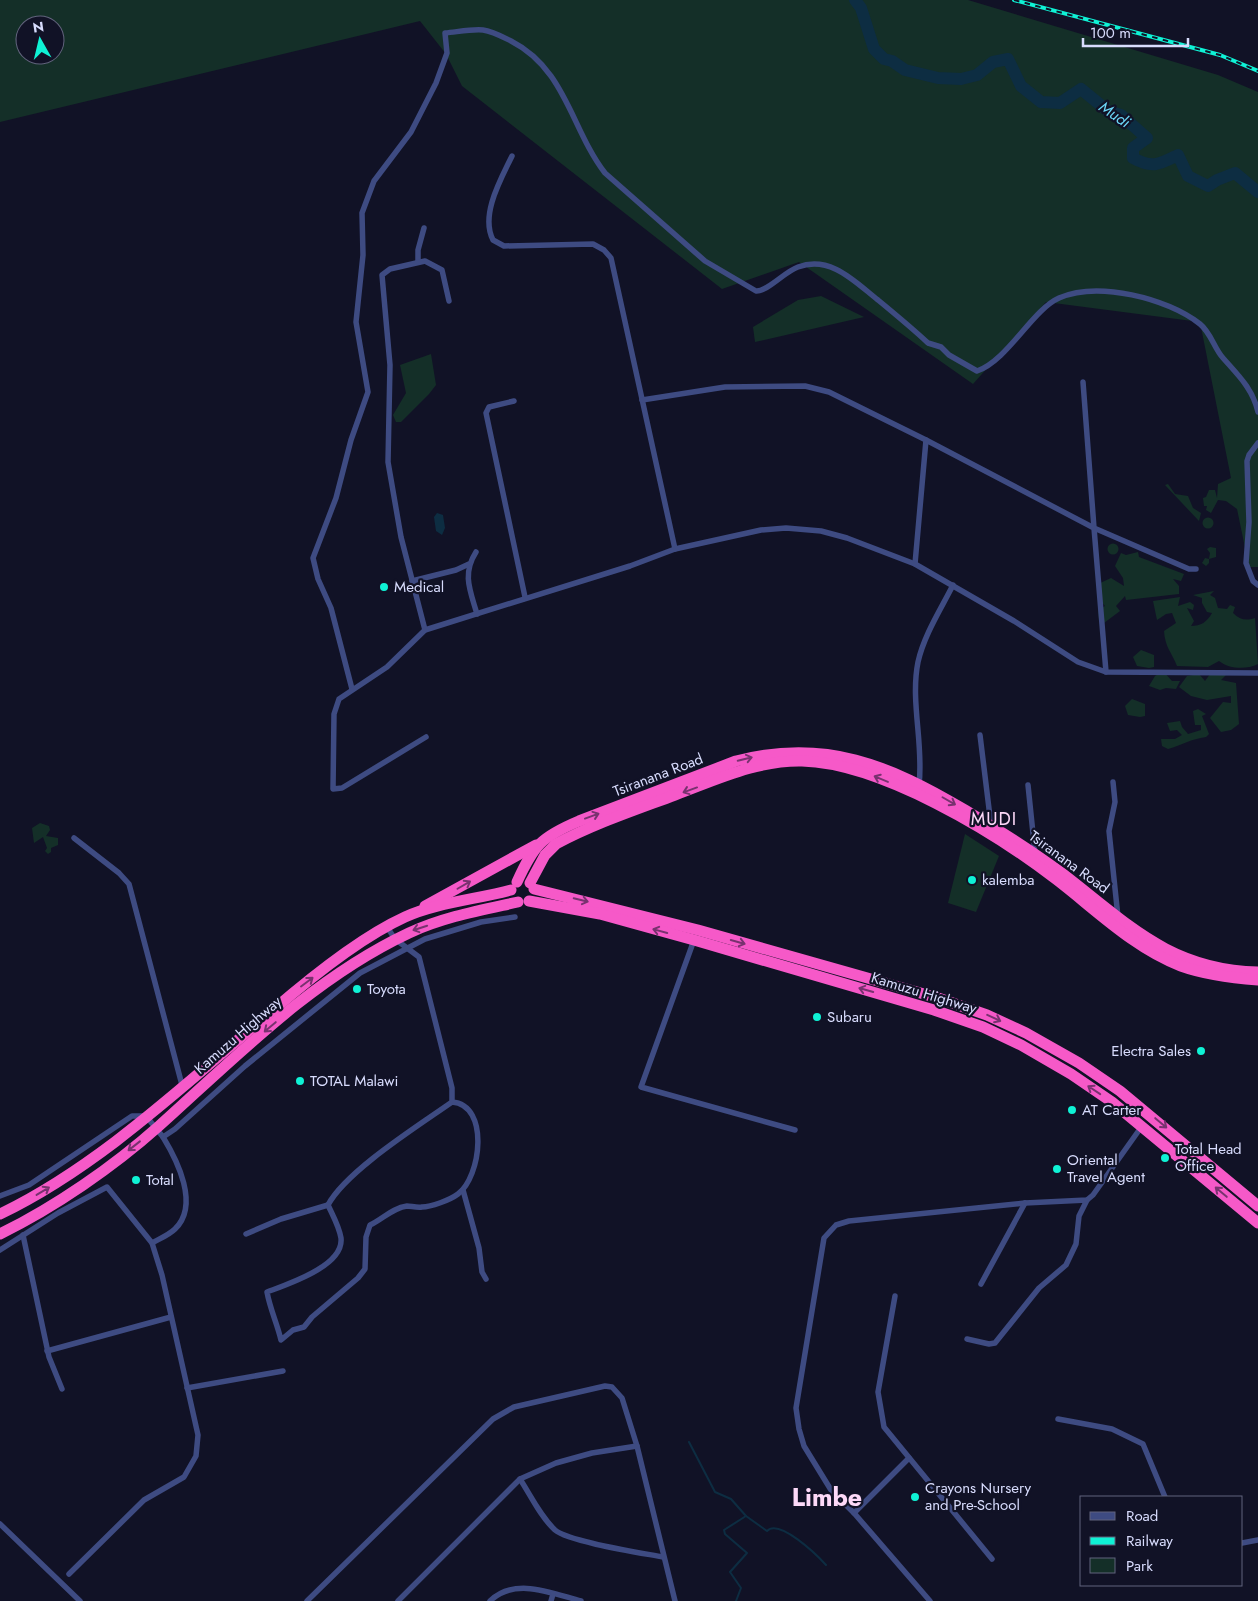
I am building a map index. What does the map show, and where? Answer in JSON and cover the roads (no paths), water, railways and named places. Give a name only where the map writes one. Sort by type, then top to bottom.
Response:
[{"type":"highway","name":"Tsiranana Road","points":[[514,886],[537,844],[557,830],[736,761],[763,754],[799,751],[826,753],[876,766],[991,825],[1035,853],[1147,940],[1175,955],[1213,966],[1258,972]]},
{"type":"highway","name":"Tsiranana Road","points":[[532,886],[548,852],[570,837],[748,768],[783,762],[831,764],[918,789],[1034,862],[1147,949],[1182,966],[1210,974],[1258,980]]},
{"type":"highway","points":[[406,917],[537,844]]},
{"type":"highway","points":[[523,880],[532,886],[532,898],[524,902],[512,897],[514,886],[523,880]]},
{"type":"highway","name":"Kamuzu Highway","points":[[0,1214],[100,1155],[302,986],[387,927],[406,917],[514,886]]},
{"type":"highway","name":"Kamuzu Highway","points":[[532,886],[698,930],[938,998],[987,1015],[1026,1033],[1079,1063],[1120,1091],[1258,1206]]},
{"type":"highway","name":"Kamuzu Highway","points":[[0,1234],[83,1185],[160,1132],[308,994],[363,957],[395,939],[441,922],[524,902],[600,914],[934,1010],[983,1027],[1021,1045],[1071,1074],[1112,1102],[1258,1223]]},
{"type":"street","points":[[352,689],[334,616],[318,579],[313,558],[336,498],[351,440],[368,392],[356,322],[363,255],[362,213],[374,181],[411,132],[436,83],[447,53],[444,33],[484,30],[502,36],[532,54],[545,66],[559,86],[594,159],[606,173],[705,262],[756,291],[765,290],[781,275],[802,265],[810,264],[832,267],[862,285],[928,343],[942,347],[949,355],[977,371],[1008,348],[1049,304],[1057,299],[1084,292],[1130,296],[1154,302],[1198,323],[1205,329],[1223,358],[1244,382],[1258,412]]},
{"type":"street","points":[[512,156],[492,202],[490,224],[493,240],[504,246],[593,244],[611,258],[674,548]]},
{"type":"street","points":[[418,262],[418,250],[424,228]]},
{"type":"street","points":[[425,630],[401,537],[388,462],[390,365],[381,280],[385,271],[424,261],[442,270],[449,300]]},
{"type":"street","points":[[1083,382],[1106,672]]},
{"type":"street","points":[[642,400],[725,387],[806,386],[829,392],[926,440],[1094,528],[1188,569],[1196,569]]},
{"type":"street","points":[[514,401],[489,407],[486,414],[526,597]]},
{"type":"street","points":[[915,564],[926,440]]},
{"type":"street","points":[[1258,443],[1249,455],[1247,462],[1249,522],[1246,563],[1252,581],[1258,585]]},
{"type":"street","points":[[426,737],[342,788],[333,789],[334,709],[339,699],[387,667],[425,630],[630,566],[674,548],[761,530],[805,528],[847,538],[915,564],[953,585],[1078,662],[1106,672],[1258,673]]},
{"type":"street","points":[[476,552],[469,564],[468,581],[478,614]]},
{"type":"street","points":[[412,582],[456,570],[469,564]]},
{"type":"street","points":[[918,789],[916,684],[918,664],[922,648],[953,585]]},
{"type":"street","points":[[980,735],[991,825]]},
{"type":"street","points":[[1113,782],[1115,802],[1109,831],[1118,917]]},
{"type":"street","points":[[1028,785],[1035,853]]},
{"type":"street","points":[[74,838],[119,873],[129,884],[182,1085]]},
{"type":"street","points":[[160,1132],[175,1129],[245,1066],[360,973],[392,954],[425,939],[481,922],[515,917]]},
{"type":"street","points":[[387,927],[395,939],[419,958],[452,1088],[452,1102]]},
{"type":"street","points":[[694,940],[641,1087],[795,1130]]},
{"type":"street","points":[[246,1234],[281,1219],[328,1205],[342,1186],[367,1164],[452,1102],[458,1102],[469,1108],[473,1116],[477,1143],[475,1168],[463,1190],[455,1196],[425,1207],[408,1206],[393,1211],[370,1226],[366,1236],[365,1269],[358,1278],[312,1317],[304,1327],[293,1330],[281,1340],[269,1307],[267,1292],[314,1272],[327,1264],[338,1253],[341,1239],[336,1221],[328,1205]]},
{"type":"street","points":[[0,1196],[28,1185],[132,1116],[146,1116],[160,1132],[180,1168],[186,1199],[184,1214],[174,1231],[152,1243]]},
{"type":"street","points":[[967,1339],[989,1344],[995,1343],[1039,1288],[1066,1265],[1076,1244],[1079,1216],[1087,1200],[1093,1195],[1142,1126]]},
{"type":"street","points":[[0,1250],[23,1235],[108,1188],[152,1243],[162,1275],[198,1435],[196,1456],[184,1477],[144,1500],[69,1574]]},
{"type":"street","points":[[463,1190],[479,1248],[482,1272],[486,1279]]},
{"type":"street","points":[[930,1601],[854,1512],[831,1490],[814,1464],[799,1429],[796,1408],[824,1238],[836,1225],[849,1221],[1025,1203],[1087,1200]]},
{"type":"street","points":[[981,1284],[1025,1203]]},
{"type":"street","points":[[23,1235],[47,1351],[62,1389]]},
{"type":"street","points":[[895,1296],[878,1392],[879,1408],[884,1427],[992,1559]]},
{"type":"street","points":[[47,1351],[171,1316]]},
{"type":"street","points":[[187,1388],[283,1371]]},
{"type":"street","points":[[307,1601],[485,1426],[507,1409],[605,1386],[612,1387],[622,1398],[675,1601]]},
{"type":"street","points":[[1058,1419],[1112,1429],[1143,1444],[1166,1496]]},
{"type":"street","points":[[398,1601],[520,1479],[556,1463],[636,1446]]},
{"type":"street","points":[[854,1512],[909,1458]]},
{"type":"street","points":[[520,1479],[539,1511],[557,1532],[664,1557]]},
{"type":"street","points":[[0,1524],[80,1601]]},
{"type":"street","points":[[1243,1543],[1258,1540]]},
{"type":"street","points":[[490,1601],[502,1591],[517,1588],[582,1601]]},
{"type":"street","points":[[551,1601],[553,1594]]},
{"type":"water","points":[[437,513],[443,515],[445,528],[442,535],[436,531],[434,517]]},
{"type":"waterway","name":"Mudi","points":[[855,0],[861,8],[874,49],[884,59],[892,61],[905,70],[938,78],[961,79],[977,75],[993,62],[1008,59],[1021,86],[1041,102],[1060,103],[1081,89],[1108,111],[1121,115],[1147,138],[1133,148],[1133,158],[1146,163],[1156,164],[1178,155],[1188,176],[1208,186],[1217,180],[1235,173],[1258,192]]},
{"type":"waterway","points":[[689,1442],[715,1492],[731,1499],[746,1516],[724,1530],[725,1534],[747,1553],[730,1572],[741,1588],[736,1601]]},
{"type":"waterway","points":[[746,1516],[767,1531],[773,1528],[789,1533],[807,1546],[826,1565]]},
{"type":"railway","points":[[1014,0],[1220,55],[1258,71]]},
{"type":"place","name":"Medical","points":[[384,587]]},
{"type":"place","name":"kalemba","points":[[972,880]]},
{"type":"place","name":"Toyota","points":[[357,989]]},
{"type":"place","name":"Subaru","points":[[817,1017]]},
{"type":"place","name":"Electra Sales","points":[[1201,1051]]},
{"type":"place","name":"TOTAL Malawi","points":[[300,1081]]},
{"type":"place","name":"AT Carter","points":[[1072,1110]]},
{"type":"place","name":"Total Head Office","points":[[1165,1158]]},
{"type":"place","name":"Oriental Travel Agent","points":[[1057,1169]]},
{"type":"place","name":"Total","points":[[136,1180]]},
{"type":"place","name":"Crayons Nursery and Pre-School","points":[[915,1497]]},
{"type":"district","name":"MUDI","points":[[994,819]]},
{"type":"district","name":"Limbe","points":[[827,1497]]}]
